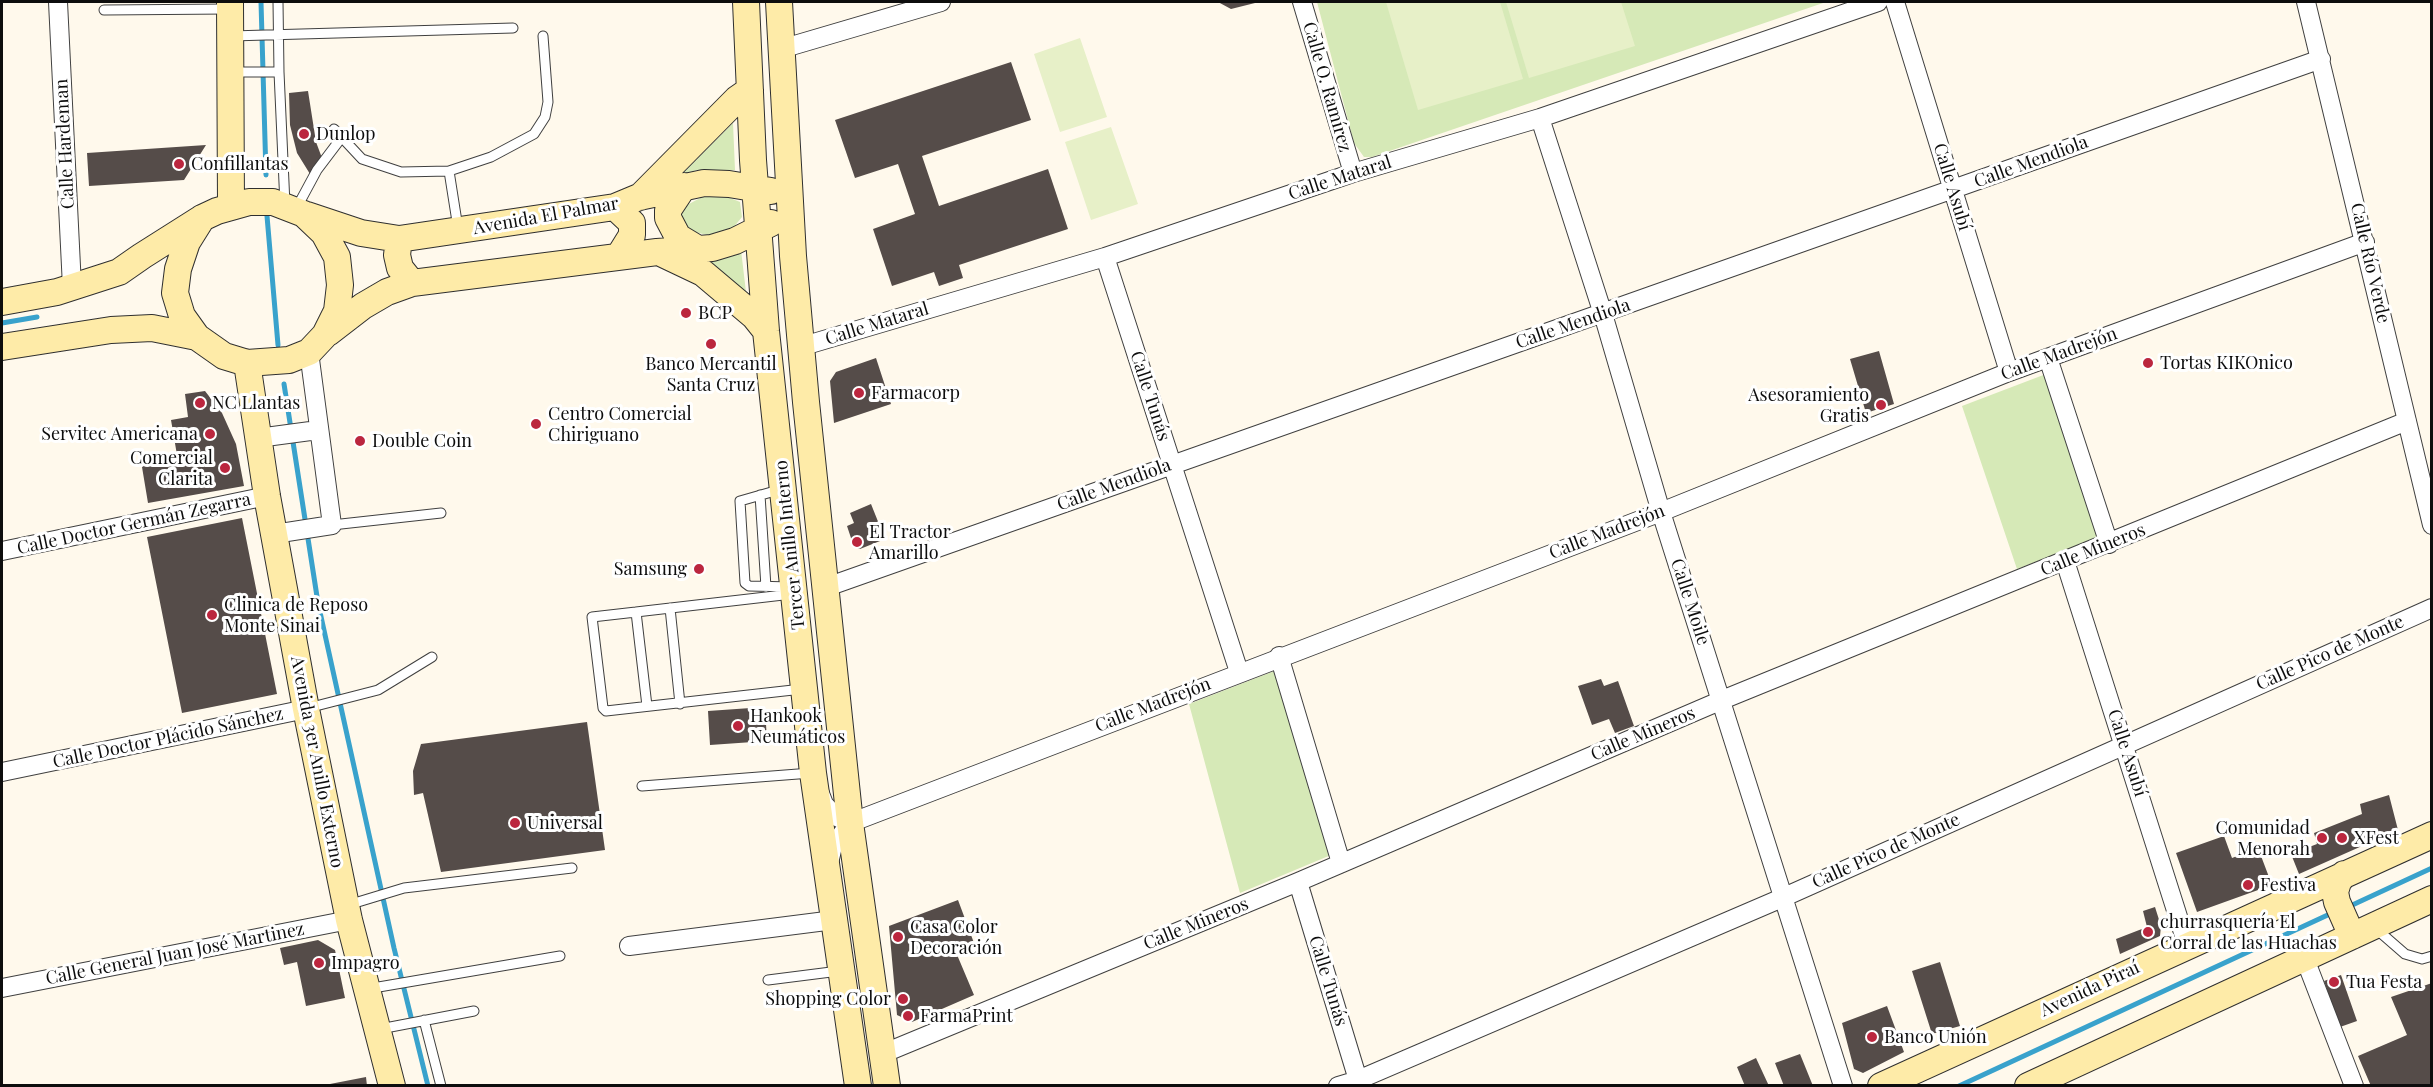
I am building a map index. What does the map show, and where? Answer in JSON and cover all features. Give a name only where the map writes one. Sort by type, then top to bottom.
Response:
[{"type":"main road","name":"Tercer Anillo Interno","points":[[746,2],[755,188],[766,331],[772,492],[794,590],[813,773],[858,1086]]},
{"type":"main road","points":[[759,2],[764,24],[773,42],[781,49]]},
{"type":"main road","name":"Tercer Anillo Interno","points":[[779,2],[800,347],[824,588],[850,823],[887,1086]]},
{"type":"main road","points":[[230,5],[238,72],[231,205]]},
{"type":"main road","points":[[639,197],[737,99],[750,90]]},
{"type":"main road","name":"Avenida El Palmar","points":[[295,210],[361,233],[386,239],[399,239],[615,207],[639,197],[684,186],[729,183],[755,188],[790,204]]},
{"type":"main road","points":[[684,186],[668,210],[668,218],[678,237],[698,249]]},
{"type":"main road","points":[[2,302],[72,287],[119,272],[202,218],[231,205],[249,202],[295,210],[324,233],[337,257],[340,285],[337,311],[317,344]]},
{"type":"main road","points":[[202,218],[187,242],[178,269],[175,293],[182,316],[197,337],[224,356],[247,363],[289,360],[317,344],[363,306],[412,283],[619,256],[698,249],[727,243],[758,230],[790,204]]},
{"type":"main road","points":[[615,207],[632,223],[632,235],[619,256]]},
{"type":"main road","points":[[399,239],[397,255],[400,268],[412,283]]},
{"type":"main road","points":[[657,252],[704,273],[753,316],[766,331]]},
{"type":"main road","points":[[2,347],[132,329],[152,328],[197,337]]},
{"type":"main road","name":"Avenida 3er Anillo Externo","points":[[247,363],[266,437],[267,496],[280,533],[353,908],[386,1028],[392,1086]]},
{"type":"main road","name":"Avenida Piraí","points":[[1881,1086],[2432,835]]},
{"type":"main road","points":[[2344,874],[2335,892],[2352,922]]},
{"type":"main road","points":[[2028,1086],[2305,959],[2352,922],[2432,899]]},
{"type":"main road","points":[[853,1057],[864,1053],[869,1056],[881,1086]]},
{"type":"street","name":"Calle Hardeman","points":[[58,2],[72,287]]},
{"type":"street","points":[[781,49],[941,2]]},
{"type":"street","name":"Calle O. Ramírez","points":[[1302,2],[1353,173]]},
{"type":"street","name":"Calle Mataral","points":[[800,347],[1105,257],[1353,173],[1540,117],[1878,2]]},
{"type":"street","name":"Calle Asubí","points":[[1895,2],[2009,372]]},
{"type":"street","name":"Calle Río Verde","points":[[2306,2],[2432,525]]},
{"type":"street","name":"Calle Mendiola","points":[[824,588],[2321,59]]},
{"type":"street","name":"Calle Moile","points":[[1540,117],[1603,314],[1661,512],[1843,1086]]},
{"type":"street","name":"Calle Madrejón","points":[[850,823],[1280,656],[1661,512],[2009,372],[2365,242]]},
{"type":"street","name":"Calle Tunás","points":[[1105,257],[1239,672]]},
{"type":"street","points":[[280,533],[323,526],[318,430],[317,344]]},
{"type":"street","points":[[2048,358],[2109,544]]},
{"type":"street","name":"Calle Mineros","points":[[882,1054],[1298,882],[1722,700],[2407,421]]},
{"type":"street","points":[[266,437],[318,430]]},
{"type":"street","name":"Calle Doctor Germán Zegarra","points":[[2,551],[267,496]]},
{"type":"street","name":"Calle Asubí","points":[[2065,561],[2187,945]]},
{"type":"street","name":"Calle Pico de Monte","points":[[1338,1086],[1358,1080],[1782,898],[2432,608]]},
{"type":"street","points":[[1280,656],[1341,863]]},
{"type":"street","name":"Calle Doctor Plácido Sánchez","points":[[2,772],[315,707]]},
{"type":"street","points":[[813,773],[824,804],[835,816],[850,823],[832,846],[827,875]]},
{"type":"street","name":"Calle Tunás","points":[[1298,882],[1358,1080]]},
{"type":"street","name":"Calle General Juan José Martinez","points":[[2,988],[353,908]]},
{"type":"street","points":[[629,946],[834,920]]},
{"type":"street","points":[[2305,959],[2354,1086]]},
{"type":"lane","points":[[278,2],[274,34],[275,72],[295,210]]},
{"type":"lane","points":[[104,10],[230,5]]},
{"type":"lane","points":[[235,35],[513,28]]},
{"type":"lane","points":[[334,129],[362,159],[401,172],[449,171],[490,157],[534,134],[545,117],[548,102],[543,36]]},
{"type":"lane","points":[[238,72],[275,72]]},
{"type":"lane","points":[[295,210],[317,170],[342,137]]},
{"type":"lane","points":[[449,171],[459,231]]},
{"type":"lane","points":[[766,586],[772,492],[740,503],[746,586],[794,590]]},
{"type":"lane","points":[[323,526],[441,513]]},
{"type":"lane","points":[[794,590],[670,608],[594,616],[591,619],[603,710],[680,704],[804,688]]},
{"type":"lane","points":[[670,608],[680,704]]},
{"type":"lane","points":[[636,612],[647,706]]},
{"type":"lane","name":"Calle Doctor Plácido Sánchez","points":[[315,707],[378,690],[432,657]]},
{"type":"lane","points":[[642,786],[813,773]]},
{"type":"lane","points":[[353,908],[392,892],[572,868]]},
{"type":"lane","points":[[2352,922],[2404,954],[2422,958],[2432,956]]},
{"type":"lane","points":[[376,987],[560,956]]},
{"type":"lane","points":[[768,980],[841,970]]},
{"type":"lane","points":[[386,1028],[474,1011]]},
{"type":"lane","points":[[422,1020],[441,1086]]},
{"type":"green space","points":[[1317,2],[1826,2],[1372,157],[1364,157],[1354,143]]},
{"type":"green space","points":[[1386,2],[1500,2],[1523,79],[1418,110]]},
{"type":"green space","points":[[1506,2],[1621,2],[1635,46],[1529,78]]},
{"type":"green space","points":[[1080,38],[1107,117],[1060,132],[1034,54]]},
{"type":"green space","points":[[733,123],[735,170],[697,170],[682,174]]},
{"type":"green space","points":[[1111,127],[1138,204],[1091,220],[1065,142]]},
{"type":"green space","points":[[706,195],[725,196],[740,202],[742,217],[732,229],[721,235],[707,235],[691,231],[682,222],[682,211],[687,205]]},
{"type":"green space","points":[[741,250],[746,292],[709,262]]},
{"type":"green space","points":[[2046,374],[2098,538],[2017,569],[1962,406]]},
{"type":"green space","points":[[1277,670],[1331,855],[1240,893],[1189,704]]},
{"type":"building","points":[[1218,2],[1259,2],[1231,9]]},
{"type":"building","points":[[1011,62],[1031,120],[922,156],[939,206],[1048,169],[1068,229],[959,265],[963,278],[939,286],[934,272],[892,286],[873,229],[915,214],[898,164],[855,178],[835,120]]},
{"type":"building","name":"Dunlop","points":[[308,91],[316,142],[322,158],[310,174],[297,153],[290,125],[289,93]]},
{"type":"building","points":[[206,145],[184,180],[89,186],[87,153]]},
{"type":"building","points":[[1879,351],[1894,404],[1866,413],[1850,359]]},
{"type":"building","name":"Farmacorp","points":[[876,358],[891,404],[834,423],[830,381],[836,372]]},
{"type":"building","points":[[205,391],[222,413],[236,444],[244,486],[148,503],[141,461],[177,455],[171,420],[188,417],[185,394]]},
{"type":"building","points":[[871,504],[885,539],[860,549],[854,547],[847,526],[854,523],[850,513]]},
{"type":"building","name":"Clinica de Reposo Monte Sinai","points":[[242,518],[277,694],[182,713],[147,537]]},
{"type":"building","points":[[1601,679],[1604,686],[1618,681],[1634,726],[1615,733],[1609,719],[1592,725],[1578,686]]},
{"type":"building","name":"Hankook Neumáticos","points":[[765,707],[767,741],[710,745],[708,711]]},
{"type":"building","name":"Universal","points":[[587,722],[605,850],[441,872],[423,793],[414,795],[413,771],[421,744]]},
{"type":"building","points":[[2389,795],[2398,830],[2299,874],[2291,854],[2317,844],[2314,833],[2362,814],[2360,804]]},
{"type":"building","points":[[2224,836],[2232,858],[2258,848],[2272,885],[2197,912],[2176,853]]},
{"type":"building","points":[[958,900],[974,943],[955,950],[974,995],[912,1022],[897,1015],[889,926]]},
{"type":"building","name":"churrasquería El Corral de las Huachas","points":[[2155,907],[2161,926],[2160,936],[2120,954],[2116,939],[2147,927],[2143,911]]},
{"type":"building","points":[[318,940],[335,950],[345,998],[306,1006],[297,962],[284,965],[280,948]]},
{"type":"building","points":[[1940,962],[1960,1026],[1932,1034],[1912,971]]},
{"type":"building","points":[[2341,975],[2357,1021],[2340,1027],[2324,981]]},
{"type":"building","points":[[2432,983],[2432,1086],[2371,1086],[2358,1056],[2407,1035],[2391,997]]},
{"type":"building","name":"Banco Unión","points":[[1887,1006],[1904,1052],[1863,1073],[1854,1069],[1842,1023]]},
{"type":"building","points":[[1800,1054],[1813,1086],[1784,1086],[1775,1063]]},
{"type":"building","points":[[1756,1058],[1769,1086],[1745,1086],[1737,1067]]},
{"type":"building","points":[[366,1077],[367,1086],[330,1086],[330,1084]]},
{"type":"waterway","points":[[261,2],[266,175]]},
{"type":"waterway","points":[[267,216],[278,345]]},
{"type":"waterway","points":[[2,323],[37,317]]},
{"type":"waterway","points":[[284,384],[318,603],[394,948],[428,1086]]},
{"type":"waterway","points":[[2348,907],[2432,868]]},
{"type":"waterway","points":[[1959,1086],[2332,913]]},
{"type":"place","name":"Dunlop","points":[[304,134]]},
{"type":"place","name":"Confillantas","points":[[179,164]]},
{"type":"place","name":"BCP","points":[[686,313]]},
{"type":"place","name":"Banco Mercantil Santa Cruz","points":[[711,344]]},
{"type":"place","name":"Tortas KIKOnico","points":[[2148,363]]},
{"type":"place","name":"Farmacorp","points":[[859,393]]},
{"type":"place","name":"NC Llantas","points":[[200,403]]},
{"type":"place","name":"Asesoramiento Gratis","points":[[1881,405]]},
{"type":"place","name":"Centro Comercial Chiriguano","points":[[536,424]]},
{"type":"place","name":"Servitec Americana","points":[[210,434]]},
{"type":"place","name":"Double Coin","points":[[360,441]]},
{"type":"place","name":"Comercial Clarita","points":[[225,468]]},
{"type":"place","name":"El Tractor Amarillo","points":[[857,542]]},
{"type":"place","name":"Samsung","points":[[699,569]]},
{"type":"place","name":"Clinica de Reposo Monte Sinai","points":[[212,615]]},
{"type":"place","name":"Hankook Neumáticos","points":[[738,726]]},
{"type":"place","name":"Universal","points":[[515,823]]},
{"type":"place","name":"Comunidad Menorah","points":[[2322,838]]},
{"type":"place","name":"XFest","points":[[2342,838]]},
{"type":"place","name":"Festiva","points":[[2248,885]]},
{"type":"place","name":"churrasquería El Corral de las Huachas","points":[[2148,932]]},
{"type":"place","name":"Casa Color Decoración","points":[[898,937]]},
{"type":"place","name":"Impagro","points":[[319,963]]},
{"type":"place","name":"Tua Festa","points":[[2334,982]]},
{"type":"place","name":"Shopping Color","points":[[903,999]]},
{"type":"place","name":"FarmaPrint","points":[[908,1016]]},
{"type":"place","name":"Banco Unión","points":[[1872,1037]]}]
